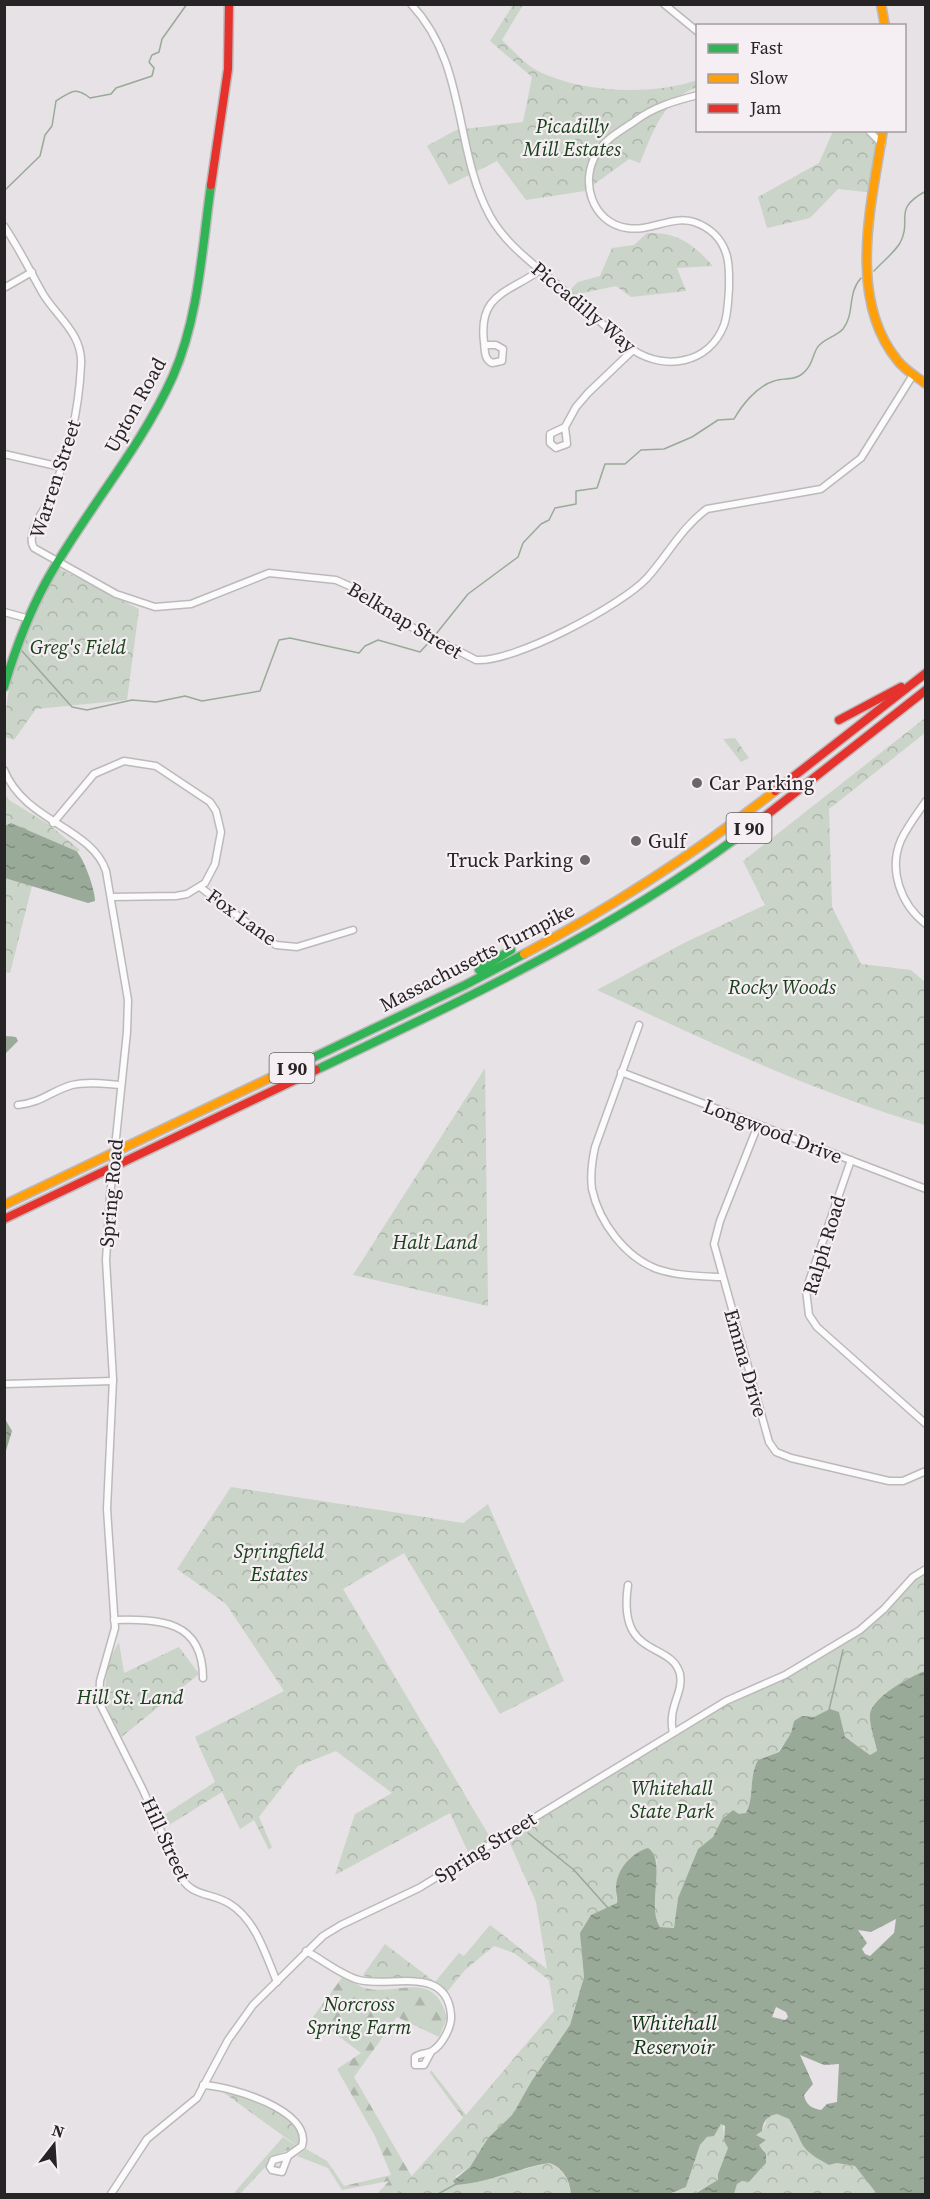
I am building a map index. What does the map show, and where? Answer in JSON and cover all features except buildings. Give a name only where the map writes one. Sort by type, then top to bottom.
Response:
[{"type":"main road","name":"Upton Road","points":[[4,687],[26,618],[56,560],[146,424],[179,362],[193,309],[226,83],[231,42],[229,4]]},
{"type":"main road","points":[[881,4],[885,24]]},
{"type":"main road","points":[[883,132],[868,258],[869,301],[884,341],[897,359],[926,384]]},
{"type":"main road","points":[[839,720],[923,675]]},
{"type":"main road","name":"Massachusetts Turnpike","points":[[4,1205],[414,1009],[551,940],[704,845],[756,807],[923,675]]},
{"type":"main road","name":"Massachusetts Turnpike","points":[[4,1219],[463,1001],[569,946],[680,877],[749,829],[926,690]]},
{"type":"main road","points":[[414,1009],[511,950]]},
{"type":"street","name":"Piccadilly Way","points":[[411,4],[431,29],[445,55],[474,176],[487,210],[510,244],[633,350],[654,361],[673,363],[698,356],[717,338],[726,318],[728,261],[717,237],[694,222],[676,220],[634,229],[624,228],[608,220],[590,195],[588,174],[602,145],[637,119],[657,107],[696,96]]},
{"type":"street","points":[[663,4],[696,30]]},
{"type":"street","points":[[870,132],[882,144]]},
{"type":"street","name":"Warren Street","points":[[4,226],[49,304],[76,339],[81,355],[78,409],[60,467],[31,539],[34,548],[56,560]]},
{"type":"street","points":[[485,345],[483,328],[490,304],[502,292],[540,270]]},
{"type":"street","points":[[4,288],[32,272]]},
{"type":"street","points":[[565,427],[576,407],[588,393],[633,350]]},
{"type":"street","name":"Belknap Street","points":[[56,560],[130,601],[166,608],[184,606],[212,598],[269,573],[336,580],[356,590],[398,620],[468,657],[487,660],[534,645],[592,617],[626,596],[645,579],[693,520],[707,509],[810,492],[832,482],[861,458],[913,375]]},
{"type":"street","points":[[4,454],[60,467]]},
{"type":"street","points":[[4,612],[26,618]]},
{"type":"street","points":[[53,823],[87,781],[104,768],[124,761],[156,766],[202,795],[216,811],[221,832],[218,854],[211,874],[200,887],[176,896],[111,897]]},
{"type":"street","name":"Spring Road","points":[[4,770],[12,786],[26,802],[97,852],[106,871],[128,1000],[106,1260],[113,1381],[107,1509],[114,1620],[113,1639],[105,1664]]},
{"type":"street","points":[[926,801],[901,839],[896,854],[896,870],[906,902],[915,915],[926,924]]},
{"type":"street","name":"Fox Lane","points":[[200,887],[266,940],[286,948],[308,945],[353,930]]},
{"type":"street","points":[[639,1025],[604,1118],[591,1169],[592,1189],[601,1216],[619,1242],[636,1258],[654,1268],[689,1276],[721,1277]]},
{"type":"street","name":"Longwood Drive","points":[[621,1072],[926,1189]]},
{"type":"street","points":[[18,1105],[36,1103],[61,1089],[81,1083],[121,1084]]},
{"type":"street","name":"Emma Drive","points":[[758,1125],[720,1221],[714,1244],[721,1277],[769,1442],[776,1452],[791,1458],[889,1481],[903,1481],[926,1471]]},
{"type":"street","name":"Ralph Road","points":[[851,1160],[806,1290],[809,1315],[818,1327],[926,1424]]},
{"type":"street","points":[[4,1384],[113,1381]]},
{"type":"street","name":"Spring Street","points":[[111,2194],[140,2147],[190,2106],[240,2022],[253,2005],[306,1951],[331,1930],[419,1888],[726,1701],[785,1675],[860,1630],[885,1609],[913,1577],[926,1569]]},
{"type":"street","points":[[628,1585],[626,1608],[631,1629],[645,1646],[673,1663],[679,1672],[681,1682],[671,1713],[673,1733]]},
{"type":"street","points":[[114,1620],[158,1620],[179,1629],[200,1648],[203,1659],[203,1678]]},
{"type":"street","name":"Hill Street","points":[[105,1664],[99,1691],[102,1713],[143,1790],[182,1879],[188,1888],[228,1902],[245,1917],[278,1982]]},
{"type":"street","points":[[306,1951],[355,1978],[376,1983],[418,1980],[430,1983],[443,1994],[451,2017],[448,2030],[431,2052]]},
{"type":"street","points":[[203,2085],[218,2086],[267,2103],[284,2111],[298,2122],[303,2131],[303,2141],[299,2149],[288,2156]]},
{"type":"green space","name":"Picadilly Mill Estates","points":[[513,5],[523,5],[502,40],[536,70],[573,84],[616,90],[659,88],[696,80],[696,87],[685,92],[667,108],[640,163],[629,159],[585,191],[526,200],[497,161],[449,185],[427,146],[456,130],[523,122],[532,77],[490,41]]},
{"type":"green space","points":[[833,132],[870,132],[881,146],[875,193],[838,189],[810,218],[767,228],[758,197],[819,163]]},
{"type":"green space","points":[[647,233],[668,235],[684,241],[699,251],[713,266],[677,268],[686,291],[631,297],[616,286],[583,293],[568,306],[561,299],[578,282],[600,276],[612,248],[634,245]]},
{"type":"green space","name":"Greg's Field","points":[[56,567],[139,609],[127,700],[36,709],[14,740],[5,737],[9,691],[14,670],[36,608]]},
{"type":"green space","name":"Rocky Woods","points":[[925,718],[925,733],[829,809],[832,907],[861,964],[911,970],[925,982],[925,1125],[800,1081],[597,990],[686,942],[765,905],[743,861]]},
{"type":"green space","points":[[735,738],[749,758],[741,762],[723,739]]},
{"type":"green space","points":[[4,792],[9,800],[48,824],[80,850],[32,886],[10,973],[4,972]]},
{"type":"green space","name":"Halt Land","points":[[485,1068],[488,1306],[353,1275]]},
{"type":"green space","name":"Springfield Estates","points":[[231,1487],[463,1523],[488,1504],[564,1681],[500,1714],[404,1553],[343,1589],[491,1839],[469,1854],[450,1813],[335,1875],[355,1814],[392,1793],[336,1751],[298,1766],[259,1817],[272,1847],[269,1850],[254,1820],[240,1829],[222,1792],[166,1827],[161,1817],[215,1782],[195,1737],[284,1691],[226,1604],[177,1569]]},
{"type":"green space","name":"Whitehall State Park","points":[[925,1568],[925,1671],[884,1694],[872,1707],[870,1723],[877,1752],[870,1755],[845,1737],[839,1712],[827,1712],[794,1721],[791,1733],[778,1752],[758,1760],[753,1774],[746,1814],[739,1814],[733,1810],[722,1819],[713,1837],[698,1849],[678,1898],[674,1928],[660,1927],[655,1912],[657,1859],[616,1890],[617,1903],[591,1915],[581,1942],[584,1977],[570,2025],[531,2082],[513,2114],[488,2138],[470,2167],[456,2176],[456,2185],[464,2184],[549,2163],[558,2168],[564,2176],[571,2194],[396,2194],[463,2118],[430,2073],[431,2070],[466,2115],[554,2011],[549,1980],[514,1953],[494,1946],[465,1970],[446,1993],[421,1978],[377,1980],[363,1975],[385,1944],[435,1982],[459,1953],[464,1956],[490,1925],[547,1969],[536,1902],[508,1839],[703,1715],[837,1647],[879,1610],[900,1585]]},
{"type":"green space","name":"Hill St. Land","points":[[119,1642],[124,1673],[179,1647],[199,1674],[119,1739],[109,1715],[106,1678],[108,1666]]},
{"type":"green space","name":"Norcross Spring Farm","points":[[344,1975],[364,1988],[377,1990],[424,1988],[433,1993],[441,2002],[447,2018],[439,2037],[397,2017],[354,2077],[412,2177],[396,2194],[377,2194],[389,2181],[342,2190],[328,2168],[297,2156],[306,2149],[327,2161],[344,2186],[391,2175],[375,2136],[337,2069],[361,2053],[313,2017]]},
{"type":"green space","points":[[213,2085],[219,2085],[285,2116],[300,2133],[299,2143],[296,2145]]},
{"type":"green space","points":[[777,2114],[789,2119],[806,2150],[811,2154],[829,2165],[837,2163],[855,2166],[877,2194],[734,2194],[737,2184],[742,2181],[749,2182],[763,2167],[764,2150],[759,2145],[763,2138],[756,2135],[763,2129],[768,2117]]},
{"type":"green space","points":[[723,2124],[724,2141],[728,2148],[717,2183],[697,2191],[696,2194],[669,2194],[686,2187],[700,2145],[707,2137],[715,2135],[719,2125]]},
{"type":"green space","points":[[283,2137],[297,2146],[272,2157],[240,2194],[233,2194]]},
{"type":"water","points":[[11,823],[76,851],[88,874],[95,901],[88,903],[5,878],[5,826]]},
{"type":"water","points":[[5,1036],[16,1037],[18,1041],[5,1054]]},
{"type":"water","points":[[5,1419],[12,1431],[5,1454]]},
{"type":"water","name":"Whitehall Reservoir","points":[[925,1671],[925,2194],[877,2194],[855,2166],[837,2163],[829,2165],[806,2150],[789,2119],[777,2114],[764,2122],[762,2131],[756,2135],[766,2140],[759,2145],[766,2154],[766,2163],[749,2182],[742,2181],[737,2184],[734,2194],[696,2193],[718,2180],[728,2148],[724,2141],[725,2126],[721,2124],[714,2136],[707,2137],[700,2145],[686,2187],[669,2194],[571,2194],[565,2175],[549,2163],[456,2185],[453,2181],[470,2167],[488,2138],[513,2114],[531,2082],[570,2025],[584,1977],[580,1933],[591,1915],[617,1903],[616,1889],[619,1875],[630,1858],[648,1848],[653,1854],[656,1863],[656,1918],[660,1927],[674,1928],[678,1898],[698,1849],[713,1837],[722,1819],[733,1810],[739,1814],[746,1813],[758,1760],[779,1752],[791,1733],[794,1721],[802,1716],[814,1717],[830,1709],[839,1712],[845,1737],[870,1755],[877,1751],[870,1723],[872,1707],[893,1688]],"holes":[[[896,1919],[894,1933],[870,1956],[865,1954],[862,1949],[867,1943],[858,1930],[871,1932]],[[776,2007],[786,2012],[788,2017],[785,2020],[772,2017]],[[800,2055],[824,2065],[839,2064],[837,2102],[827,2104],[821,2110],[810,2106],[804,2095],[813,2084]]]},
{"type":"waterway","points":[[4,191],[40,156],[45,135],[52,126],[56,101],[77,91],[90,98],[111,94],[116,88],[152,76],[154,68],[149,62],[152,55],[159,52],[162,39],[187,4]]},
{"type":"waterway","points":[[874,271],[900,243],[909,204],[926,191]]},
{"type":"waterway","points":[[436,634],[468,594],[518,557],[523,543],[541,524],[549,520],[555,508],[576,504],[576,491],[597,488],[605,464],[625,464],[641,450],[664,449],[692,437],[718,420],[734,419],[746,402],[762,387],[768,383],[803,373],[810,365],[819,345],[840,332],[847,323],[854,290],[861,278]]},
{"type":"waterway","points":[[22,651],[72,707],[87,710],[132,700],[156,702],[185,696],[202,701],[260,691],[279,640],[290,638],[359,653],[365,646],[378,640],[420,652],[431,640]]},
{"type":"waterway","points":[[829,1710],[843,1650]]},
{"type":"waterway","points":[[528,1833],[574,1870],[608,1908]]},
{"type":"waterway","points":[[438,2194],[456,2184]]},
{"type":"waterway","points":[[422,2194],[430,2194]]},
{"type":"traffic: fast","points":[[4,687],[22,633],[46,582],[129,455],[173,376],[189,330],[194,306],[211,185]]},
{"type":"traffic: fast","points":[[316,1070],[490,986],[603,925],[712,856],[764,817]]},
{"type":"traffic: fast","points":[[479,970],[511,950]]},
{"type":"traffic: fast","points":[[270,1078],[465,985],[524,954]]},
{"type":"traffic: slow","points":[[881,4],[885,24]]},
{"type":"traffic: slow","points":[[883,132],[873,188],[867,249],[872,308],[882,336],[898,361],[926,384]]},
{"type":"traffic: slow","points":[[524,954],[653,878],[715,836],[775,791]]},
{"type":"traffic: slow","points":[[4,1205],[270,1078]]},
{"type":"traffic: jam","points":[[211,185],[228,69],[229,4]]},
{"type":"traffic: jam","points":[[775,791],[926,673]]},
{"type":"traffic: jam","points":[[839,720],[901,687]]},
{"type":"traffic: jam","points":[[764,817],[926,690]]},
{"type":"traffic: jam","points":[[4,1219],[316,1070]]},
{"type":"place","name":"Car Parking","points":[[697,783]]},
{"type":"place","name":"Gulf","points":[[636,841]]},
{"type":"place","name":"Truck Parking","points":[[585,860]]}]
